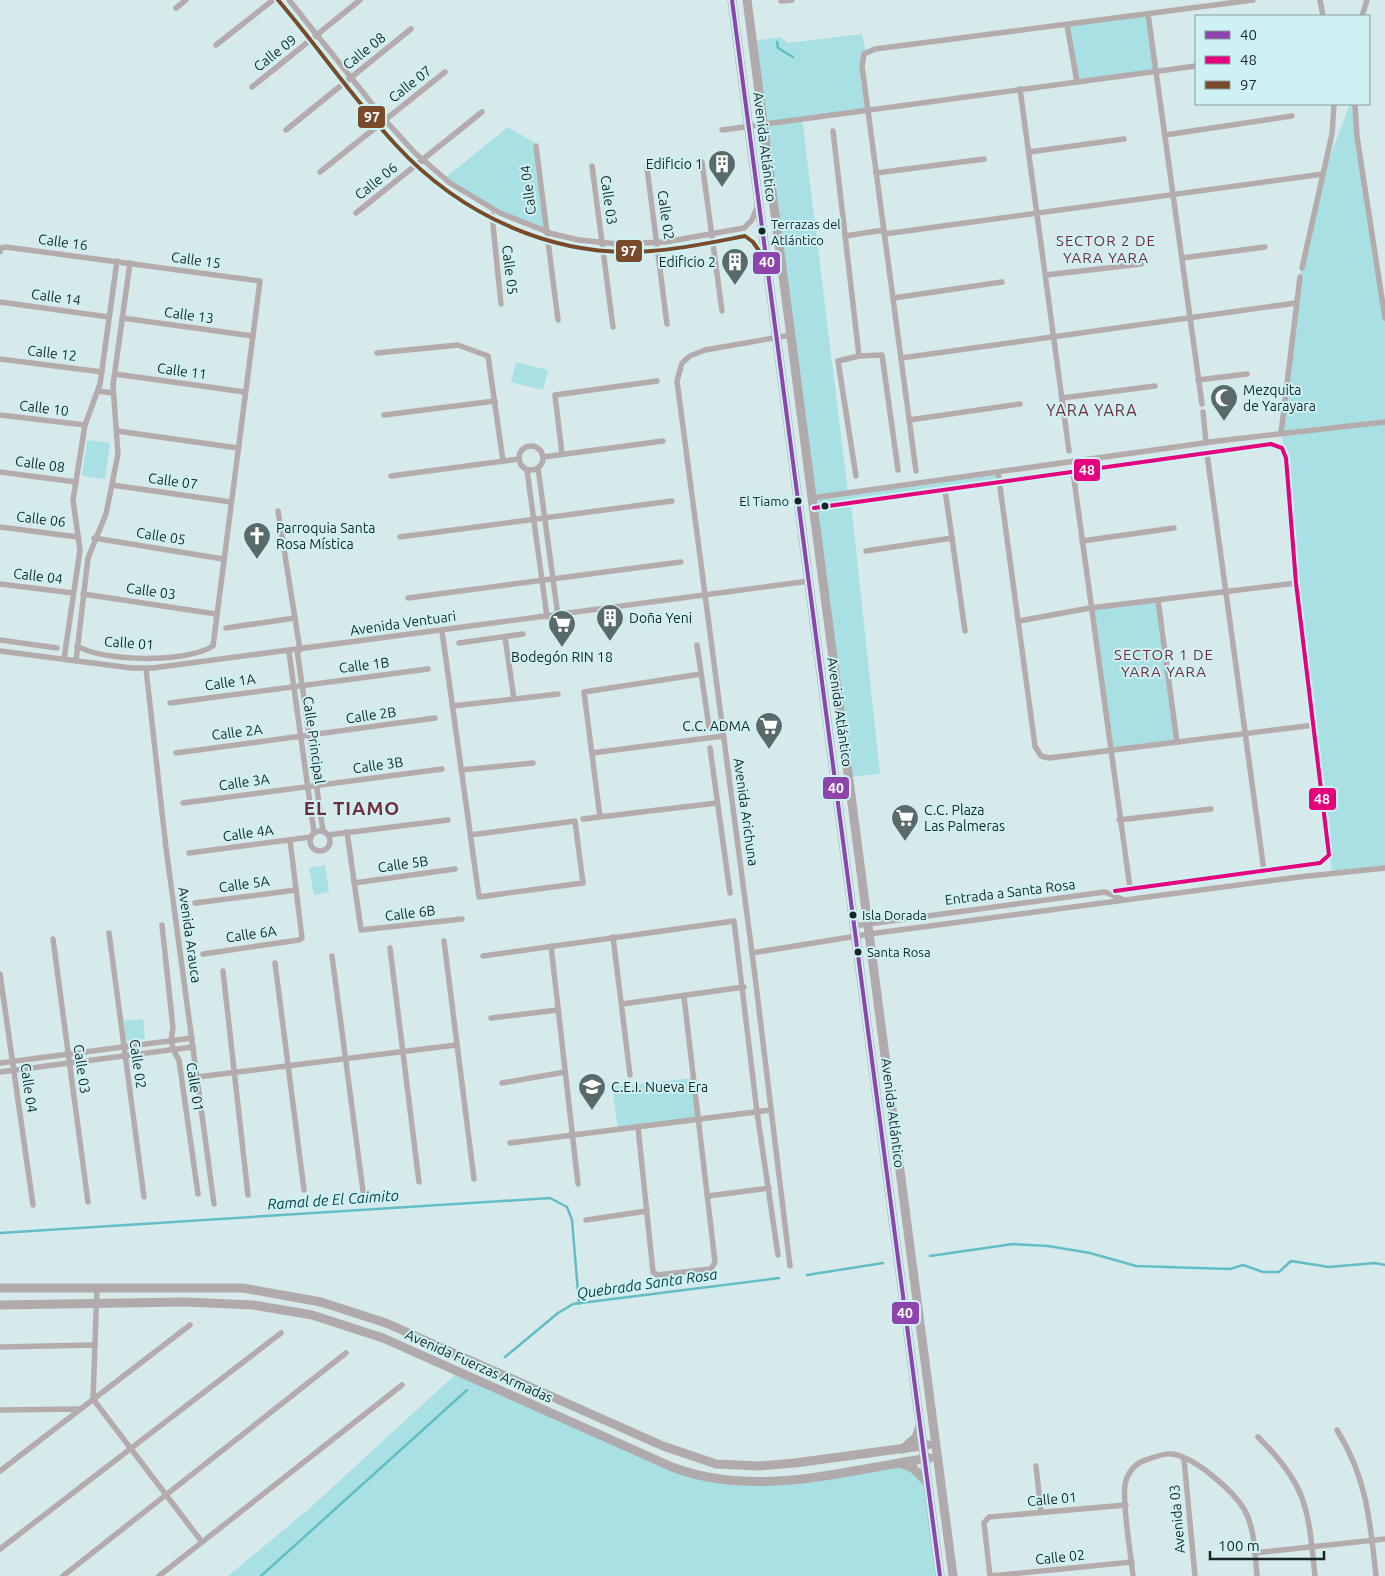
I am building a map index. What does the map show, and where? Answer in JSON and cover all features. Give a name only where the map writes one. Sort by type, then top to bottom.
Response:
[{"type":"main road","name":"Avenida Atlántico","points":[[732,0],[940,1576]]},
{"type":"main road","name":"Avenida Atlántico","points":[[748,0],[762,123],[954,1576]]},
{"type":"main road","name":"Avenida Fuerzas Armadas","points":[[0,1288],[243,1288],[302,1297],[336,1306],[418,1336],[663,1446],[716,1464],[777,1464],[936,1444]]},
{"type":"main road","name":"Avenida Fuerzas Armadas","points":[[0,1305],[226,1303],[275,1308],[312,1315],[383,1338],[642,1454],[682,1471],[709,1478],[736,1482],[774,1481],[937,1457]]},
{"type":"main road","points":[[903,1449],[916,1437],[920,1426]]},
{"type":"main road","points":[[899,1464],[913,1468],[927,1482]]},
{"type":"street","points":[[176,8],[186,0]]},
{"type":"street","points":[[216,45],[273,0]]},
{"type":"street","points":[[278,0],[379,125],[416,165],[450,193],[490,217],[547,240],[604,251],[658,250],[745,236],[754,242],[766,261]]},
{"type":"street","points":[[288,0],[385,120],[422,160],[450,183],[494,210],[546,231],[578,240],[602,243],[657,242],[744,228],[752,220],[759,204]]},
{"type":"street","name":"Calle 09","points":[[252,87],[360,0]]},
{"type":"street","points":[[781,2],[792,0]]},
{"type":"street","points":[[916,471],[862,61],[864,54],[869,50],[1253,0]]},
{"type":"street","points":[[1320,0],[1323,15]]},
{"type":"street","points":[[1362,15],[1367,0]]},
{"type":"street","points":[[1148,14],[1202,404]]},
{"type":"street","points":[[1067,25],[1077,82]]},
{"type":"street","name":"Calle 08","points":[[286,130],[411,29]]},
{"type":"street","points":[[722,130],[762,123],[1195,66]]},
{"type":"street","name":"Calle 07","points":[[320,172],[446,72]]},
{"type":"street","points":[[1020,89],[1069,451]]},
{"type":"street","points":[[1302,268],[1332,134],[1334,105]]},
{"type":"street","points":[[1355,105],[1357,137],[1383,294],[1385,318]]},
{"type":"street","name":"Calle 06","points":[[356,213],[482,112]]},
{"type":"street","points":[[1165,134],[1292,116]]},
{"type":"street","points":[[833,131],[859,356]]},
{"type":"street","points":[[1029,152],[1124,139]]},
{"type":"street","name":"Calle 04","points":[[536,146],[558,320]]},
{"type":"street","points":[[876,173],[984,159]]},
{"type":"street","points":[[702,162],[722,311]]},
{"type":"street","name":"Calle 03","points":[[592,166],[613,326]]},
{"type":"street","name":"Calle 02","points":[[647,168],[667,324]]},
{"type":"street","points":[[845,236],[1038,213],[1323,174]]},
{"type":"street","points":[[490,217],[494,210]]},
{"type":"street","name":"Calle 05","points":[[490,217],[501,304]]},
{"type":"street","name":"Calle 16","points":[[0,252],[1,248],[6,247],[130,263]]},
{"type":"street","points":[[1182,258],[1265,247]]},
{"type":"street","points":[[64,659],[79,556],[73,506],[76,482],[85,425],[98,391],[102,372],[117,262]]},
{"type":"street","points":[[76,661],[88,558],[94,538],[106,514],[118,454],[113,393],[130,263]]},
{"type":"street","name":"Calle 15","points":[[130,263],[260,281],[253,336]]},
{"type":"street","points":[[1046,275],[1140,264]]},
{"type":"street","points":[[1281,433],[1300,277]]},
{"type":"street","points":[[893,298],[1002,282]]},
{"type":"street","name":"Calle 14","points":[[0,302],[109,317]]},
{"type":"street","points":[[901,358],[1296,303]]},
{"type":"street","name":"Calle 13","points":[[122,318],[253,336]]},
{"type":"street","points":[[776,336],[791,334]]},
{"type":"street","points":[[216,614],[253,336]]},
{"type":"street","name":"Avenida Arichuna","points":[[776,336],[705,350],[690,356],[682,362],[678,372],[677,390],[752,953],[790,1266]]},
{"type":"street","points":[[377,353],[458,344],[488,356],[503,461]]},
{"type":"street","points":[[856,476],[838,360],[859,356],[882,355],[898,470]]},
{"type":"street","name":"Calle 12","points":[[0,359],[102,372]]},
{"type":"street","name":"Calle 11","points":[[115,374],[245,392]]},
{"type":"street","points":[[1198,380],[1247,374]]},
{"type":"street","points":[[562,454],[555,395],[657,381]]},
{"type":"street","points":[[1062,398],[1155,386]]},
{"type":"street","points":[[98,391],[113,393]]},
{"type":"street","points":[[384,415],[495,401]]},
{"type":"street","points":[[909,420],[1020,404]]},
{"type":"street","points":[[1203,412],[1206,442]]},
{"type":"street","name":"Calle 10","points":[[0,415],[85,425]]},
{"type":"street","points":[[812,498],[1206,442],[1385,422]]},
{"type":"street","points":[[117,431],[238,448]]},
{"type":"street","points":[[544,457],[663,441]]},
{"type":"street","points":[[814,508],[1271,444],[1282,448],[1286,458],[1296,583],[1329,855],[1320,863],[1115,891]]},
{"type":"street","points":[[527,470],[538,468],[542,464],[544,457],[539,449],[532,446],[524,448],[519,459],[522,466],[527,470],[547,617]]},
{"type":"street","points":[[1207,454],[1264,871]]},
{"type":"street","points":[[391,476],[519,459]]},
{"type":"street","points":[[538,468],[558,616]]},
{"type":"street","name":"Calle 08","points":[[0,472],[76,482]]},
{"type":"street","points":[[998,472],[1035,746],[1038,753],[1049,758],[1314,725]]},
{"type":"street","points":[[1073,472],[1119,820],[1130,888]]},
{"type":"street","name":"Calle 07","points":[[112,485],[231,502]]},
{"type":"street","points":[[944,490],[965,631]]},
{"type":"street","points":[[400,537],[672,501]]},
{"type":"street","name":"Calle Principal","points":[[278,511],[295,618],[302,685],[326,833]]},
{"type":"street","name":"Calle 06","points":[[0,527],[78,537]]},
{"type":"street","points":[[1082,541],[1174,528]]},
{"type":"street","name":"Calle 05","points":[[94,538],[223,559]]},
{"type":"street","points":[[866,551],[952,538]]},
{"type":"street","points":[[79,556],[88,558]]},
{"type":"street","points":[[408,598],[681,562]]},
{"type":"street","name":"Avenida Ventuari","points":[[0,651],[146,669],[289,652],[809,581]]},
{"type":"street","points":[[1019,621],[1090,608],[1296,583]]},
{"type":"street","name":"Calle 04","points":[[0,584],[73,593]]},
{"type":"street","name":"Calle 03","points":[[83,594],[216,614]]},
{"type":"street","points":[[1158,600],[1177,742]]},
{"type":"street","name":"Calle 01","points":[[77,646],[90,653],[144,660],[211,648],[213,646],[216,614]]},
{"type":"street","points":[[226,628],[295,618]]},
{"type":"street","points":[[442,631],[452,706],[470,835],[479,897],[583,883],[575,821],[470,835]]},
{"type":"street","points":[[459,643],[524,634]]},
{"type":"street","points":[[505,637],[514,699]]},
{"type":"street","points":[[0,640],[57,648]]},
{"type":"street","points":[[697,645],[709,727]]},
{"type":"street","name":"Calle Principal","points":[[289,652],[313,835]]},
{"type":"street","name":"Avenida Arauca","points":[[146,669],[166,848],[214,1204]]},
{"type":"street","name":"Calle 1B","points":[[294,686],[428,669]]},
{"type":"street","points":[[600,817],[584,692],[701,674]]},
{"type":"street","name":"Calle 1A","points":[[170,703],[294,686]]},
{"type":"street","points":[[452,706],[558,694]]},
{"type":"street","name":"Calle 2B","points":[[301,737],[435,718]]},
{"type":"street","points":[[592,753],[723,736]]},
{"type":"street","name":"Calle 2A","points":[[176,753],[301,737]]},
{"type":"street","points":[[710,748],[730,893]]},
{"type":"street","points":[[461,770],[533,763]]},
{"type":"street","name":"Calle 3B","points":[[308,786],[442,768]]},
{"type":"street","name":"Calle 3A","points":[[183,803],[308,786]]},
{"type":"street","points":[[583,819],[717,803]]},
{"type":"street","points":[[1119,820],[1211,809]]},
{"type":"street","points":[[326,833],[330,844],[322,850],[313,848],[310,842],[313,835],[326,833],[347,832],[448,820]]},
{"type":"street","points":[[347,832],[354,883]]},
{"type":"street","name":"Calle 4A","points":[[189,853],[290,840],[313,835]]},
{"type":"street","points":[[290,840],[296,890]]},
{"type":"street","name":"Entrada a Santa Rosa","points":[[752,953],[869,934],[1299,877],[1385,868]]},
{"type":"street","name":"Calle 5B","points":[[354,883],[455,869]]},
{"type":"street","name":"Calle 6B","points":[[354,883],[361,930],[462,919]]},
{"type":"street","name":"Calle 5A","points":[[195,903],[296,890]]},
{"type":"street","name":"Calle 6A","points":[[202,954],[299,940],[302,938],[296,890]]},
{"type":"street","name":"Entrada a Santa Rosa","points":[[854,926],[1105,892],[1124,900]]},
{"type":"street","points":[[1050,900],[1050,910]]},
{"type":"street","points":[[483,956],[734,920],[744,988],[757,1112],[778,1255]]},
{"type":"street","name":"Calle 01","points":[[162,925],[173,1028],[172,1049],[179,1060],[198,1194]]},
{"type":"street","name":"Calle 02","points":[[109,933],[144,1198]]},
{"type":"street","points":[[613,937],[630,1075]]},
{"type":"street","name":"Calle 03","points":[[53,939],[88,1202]]},
{"type":"street","points":[[444,941],[474,1179]]},
{"type":"street","points":[[551,946],[578,1184]]},
{"type":"street","points":[[390,948],[420,1182]]},
{"type":"street","points":[[332,956],[363,1191]]},
{"type":"street","points":[[275,963],[304,1190]]},
{"type":"street","points":[[222,971],[248,1195]]},
{"type":"street","name":"Calle 04","points":[[0,974],[32,1206]]},
{"type":"street","points":[[622,1004],[744,988]]},
{"type":"street","points":[[638,1127],[653,1272],[657,1275],[711,1269],[715,1262],[684,997]]},
{"type":"street","points":[[491,1018],[558,1010]]},
{"type":"street","points":[[0,1063],[192,1038]]},
{"type":"street","points":[[197,1077],[456,1045]]},
{"type":"street","points":[[0,1072],[193,1046]]},
{"type":"street","points":[[502,1083],[565,1072]]},
{"type":"street","points":[[510,1143],[771,1110]]},
{"type":"street","points":[[708,1196],[769,1188]]},
{"type":"street","points":[[586,1220],[647,1212]]},
{"type":"street","points":[[97,1287],[93,1399],[129,1449],[202,1542]]},
{"type":"street","points":[[0,1471],[190,1325]]},
{"type":"street","points":[[0,1549],[281,1332]]},
{"type":"street","points":[[0,1347],[95,1345]]},
{"type":"street","points":[[63,1576],[346,1354]]},
{"type":"street","points":[[159,1576],[402,1385]]},
{"type":"street","points":[[0,1410],[81,1409]]},
{"type":"street","points":[[1337,1430],[1350,1450],[1360,1474],[1373,1541],[1376,1576]]},
{"type":"street","points":[[1258,1437],[1288,1469],[1298,1487],[1307,1512],[1315,1576]]},
{"type":"street","points":[[1133,1576],[1125,1484],[1132,1469],[1138,1462],[1168,1454],[1184,1459],[1217,1479],[1238,1500],[1249,1519],[1257,1576]]},
{"type":"street","name":"Avenida 03","points":[[1184,1459],[1194,1576]]},
{"type":"street","points":[[1036,1466],[1041,1512]]},
{"type":"street","name":"Calle 01","points":[[990,1576],[984,1523],[990,1517],[1126,1505]]},
{"type":"street","points":[[1254,1553],[1385,1539]]},
{"type":"street","name":"Calle 02","points":[[990,1576],[1132,1562]]},
{"type":"shaded area","points":[[1148,14],[1156,71],[1077,82],[1067,25]]},
{"type":"shaded area","points":[[862,34],[866,52],[864,54],[868,109],[802,118],[848,493],[998,472],[998,482],[851,503],[880,774],[849,777],[753,41],[780,37],[788,43]]},
{"type":"shaded area","points":[[1350,105],[1355,105],[1385,318],[1385,868],[1332,873],[1296,583],[1282,433],[1300,277],[1323,174]]},
{"type":"shaded area","points":[[508,127],[535,143],[546,231],[514,219],[444,179]]},
{"type":"shaded area","points":[[516,362],[548,370],[543,390],[511,382]]},
{"type":"shaded area","points":[[87,440],[110,443],[105,479],[82,476]]},
{"type":"shaded area","points":[[1158,600],[1177,742],[1110,751],[1091,608]]},
{"type":"shaded area","points":[[325,865],[329,892],[314,895],[309,868]]},
{"type":"shaded area","points":[[143,1019],[145,1039],[126,1041],[124,1021]]},
{"type":"shaded area","points":[[693,1078],[698,1120],[618,1130],[612,1087]]},
{"type":"shaded area","points":[[458,1372],[659,1462],[736,1482],[899,1464],[922,1475],[940,1576],[228,1576],[310,1508]]},
{"type":"waterway","points":[[777,42],[778,48],[793,57]]},
{"type":"waterway","name":"Ramal de El Caimito","points":[[0,1233],[550,1198],[567,1207],[572,1220],[579,1304]]},
{"type":"waterway","name":"Quebrada Santa Rosa","points":[[930,1256],[1013,1244],[1048,1246],[1090,1253],[1136,1266],[1230,1269],[1243,1265],[1263,1272],[1279,1272],[1291,1261],[1329,1267],[1375,1263],[1385,1265]]},
{"type":"waterway","name":"Quebrada Santa Rosa","points":[[807,1275],[883,1263]]},
{"type":"waterway","name":"Quebrada Santa Rosa","points":[[505,1357],[558,1313],[573,1304],[779,1278]]},
{"type":"waterway","name":"Quebrada Santa Rosa","points":[[261,1576],[467,1390]]},
{"type":"transit line","name":"97","points":[[278,0],[395,144],[449,192],[479,211],[511,227],[545,239],[579,248],[615,252],[674,249],[745,236],[753,242],[766,261]]},
{"type":"transit line","name":"40","points":[[732,0],[940,1576]]},
{"type":"transit line","name":"48","points":[[814,508],[1271,444],[1282,448],[1286,458],[1296,583],[1329,855],[1320,863],[1115,891]]},
{"type":"place","name":"Edificio 1","points":[[722,188]]},
{"type":"place","name":"Terrazas del Atlántico","points":[[762,231]]},
{"type":"place","name":"Edificio 2","points":[[735,286]]},
{"type":"place","name":"Mezquita de Yarayara","points":[[1224,422]]},
{"type":"place","name":"El Tiamo","points":[[798,501]]},
{"type":"place","name":"Parroquia Santa Rosa Mística","points":[[257,560]]},
{"type":"place","name":"Doña Yeni","points":[[610,642]]},
{"type":"place","name":"Bodegón RIN 18","points":[[562,648]]},
{"type":"place","name":"C.C. ADMA","points":[[769,750]]},
{"type":"place","name":"C.C. Plaza Las Palmeras","points":[[905,842]]},
{"type":"place","name":"Isla Dorada","points":[[853,915]]},
{"type":"place","name":"Santa Rosa","points":[[858,952]]},
{"type":"place","name":"C.E.I. Nueva Era","points":[[592,1111]]},
{"type":"district","name":"SECTOR 2 DE YARA YARA","points":[[1106,250]]},
{"type":"district","name":"YARA YARA","points":[[1092,410]]},
{"type":"district","name":"SECTOR 1 DE YARA YARA","points":[[1164,664]]},
{"type":"district","name":"EL TIAMO","points":[[352,808]]}]
